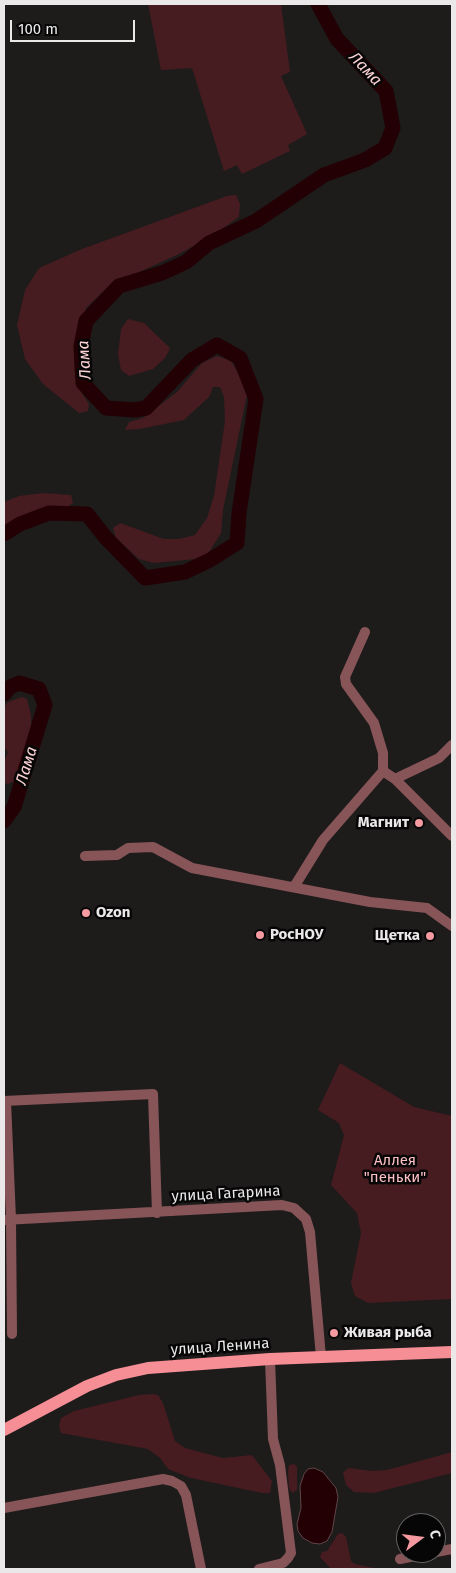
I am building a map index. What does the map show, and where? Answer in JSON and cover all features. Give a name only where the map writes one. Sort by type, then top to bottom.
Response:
[{"type":"main road","name":"улица Ленина","points":[[4,1430],[65,1396],[116,1375],[148,1368],[270,1359],[452,1352]]},
{"type":"street","points":[[294,887],[323,840],[383,771],[383,753],[374,723],[346,684],[345,677],[365,632]]},
{"type":"street","points":[[395,779],[439,758],[452,745]]},
{"type":"street","points":[[383,771],[395,779],[452,836]]},
{"type":"street","points":[[85,856],[117,855],[128,848],[153,847],[192,868],[370,902],[427,908],[452,926]]},
{"type":"street","points":[[12,1334],[5,1101],[153,1094],[157,1213]]},
{"type":"street","name":"улица Гагарина","points":[[8,1220],[282,1205],[300,1211],[306,1219],[310,1232],[321,1357]]},
{"type":"street","points":[[259,1569],[282,1563],[288,1558],[290,1553],[282,1485],[273,1439],[270,1359]]},
{"type":"street","points":[[4,1508],[163,1479],[172,1481],[181,1486],[186,1495],[201,1569]]},
{"type":"green space","points":[[148,4],[281,4],[290,72],[281,76],[307,134],[288,145],[290,151],[242,174],[237,165],[224,171],[192,68],[161,70]]},
{"type":"green space","points":[[236,195],[240,204],[239,217],[215,234],[177,255],[110,285],[86,308],[74,345],[75,376],[81,392],[89,404],[88,411],[79,413],[43,384],[25,359],[17,325],[25,290],[39,268],[82,249],[227,196]]},
{"type":"green space","points":[[128,319],[144,323],[170,348],[165,358],[153,369],[129,376],[121,370],[118,354],[121,329]]},
{"type":"green space","points":[[217,356],[231,361],[241,378],[247,395],[223,510],[221,533],[208,554],[196,559],[154,563],[139,559],[116,538],[113,528],[120,523],[164,539],[179,539],[195,535],[207,518],[214,496],[225,421],[224,397],[220,387],[213,387],[209,397],[184,420],[140,429],[125,430],[129,422],[143,418],[177,392],[202,363]]},
{"type":"green space","points":[[43,493],[71,495],[73,503],[66,508],[25,515],[4,528],[4,502],[19,496]]},
{"type":"green space","points":[[22,697],[27,699],[31,715],[31,739],[17,780],[8,784],[4,783],[4,762],[8,752],[4,747],[4,707],[8,702]]},
{"type":"green space","name":"Аллея \"пеньки\"","points":[[340,1063],[414,1107],[452,1116],[452,1299],[368,1303],[355,1296],[351,1283],[361,1233],[357,1213],[331,1185],[344,1135],[339,1123],[318,1110]]},
{"type":"green space","points":[[139,1395],[158,1395],[163,1403],[175,1441],[185,1448],[223,1458],[252,1455],[272,1481],[270,1493],[191,1478],[168,1469],[160,1458],[148,1449],[61,1433],[59,1426],[61,1418],[74,1411]]},
{"type":"green space","points":[[452,1452],[452,1473],[374,1493],[354,1492],[346,1485],[343,1473],[348,1468],[373,1471],[387,1470]]},
{"type":"green space","points":[[294,1464],[297,1467],[297,1490],[292,1493],[289,1488],[288,1472],[289,1465]]},
{"type":"green space","points":[[342,1533],[346,1537],[351,1561],[355,1564],[379,1569],[331,1569],[320,1557],[322,1552],[327,1551],[338,1534]]},
{"type":"shaded area","points":[[314,1468],[323,1472],[336,1488],[338,1497],[332,1532],[327,1541],[320,1544],[312,1543],[303,1538],[298,1531],[297,1524],[301,1508],[300,1486],[304,1474],[308,1469]]},
{"type":"waterway","name":"Лама","points":[[4,534],[20,524],[49,513],[87,514],[106,538],[145,578],[185,572],[210,560],[237,543],[239,513],[256,399],[240,358],[217,345],[192,360],[146,408],[135,410],[106,408],[83,383],[81,346],[86,321],[119,286],[162,273],[186,262],[209,243],[256,221],[324,175],[365,160],[385,148],[393,128],[386,91],[337,39],[318,4]]},
{"type":"waterway","name":"Лама","points":[[4,694],[10,687],[19,683],[39,689],[45,705],[14,807],[4,821]]},
{"type":"place","name":"Магнит","points":[[419,823]]},
{"type":"place","name":"Ozon","points":[[86,913]]},
{"type":"place","name":"РосНОУ","points":[[260,935]]},
{"type":"place","name":"Щетка","points":[[430,936]]},
{"type":"place","name":"Живая рыба","points":[[334,1333]]}]
